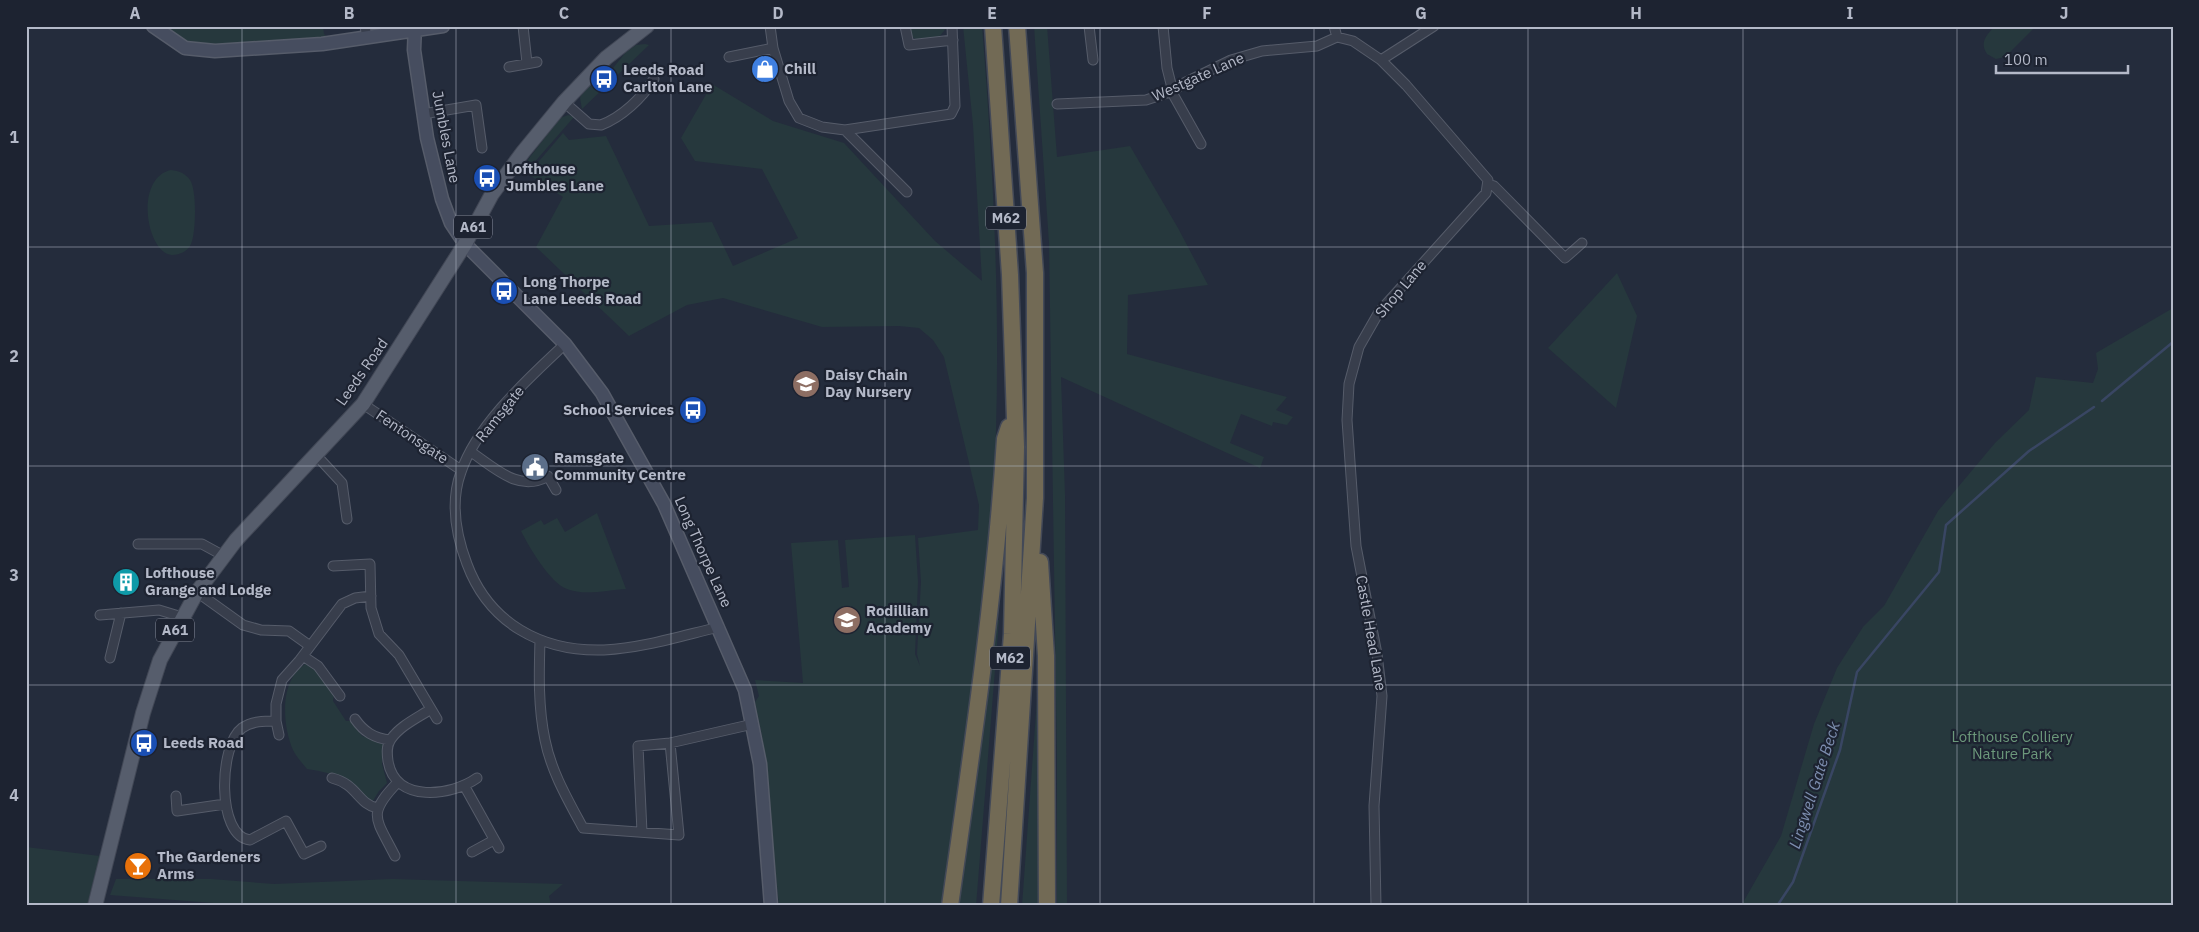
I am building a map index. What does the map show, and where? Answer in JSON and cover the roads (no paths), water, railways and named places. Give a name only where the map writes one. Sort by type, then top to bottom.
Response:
[{"type":"highway","name":"M62","points":[[991,906],[1012,634],[1016,447],[1013,410],[1010,275],[993,26]]},
{"type":"highway","name":"M62","points":[[1009,906],[1035,498],[1035,273],[1017,26]]},
{"type":"highway","points":[[950,906],[980,692],[1000,526],[1005,439],[1013,410]]},
{"type":"highway","name":"M62","points":[[1035,498],[1046,656],[1047,906]]},
{"type":"main road","points":[[153,26],[185,48],[201,51],[322,44],[366,32],[443,26]]},
{"type":"main road","name":"Leeds Road","points":[[95,906],[143,713],[160,660],[197,592],[224,556],[266,507],[317,456],[363,404],[465,244],[492,194],[509,169],[564,102],[606,58],[645,27]]},
{"type":"main road","name":"Jumbles Lane","points":[[415,29],[414,50],[432,164],[451,223],[465,244]]},
{"type":"main road","name":"Long Thorpe Lane","points":[[465,244],[565,344],[602,393],[655,486],[745,690],[753,724],[764,803],[771,906]]},
{"type":"street","points":[[509,67],[532,62],[523,26]]},
{"type":"street","points":[[770,26],[773,48],[789,102],[799,118],[822,127],[845,130],[946,116],[953,112],[955,106],[952,26]]},
{"type":"street","points":[[905,26],[909,45],[953,40]]},
{"type":"street","points":[[1089,26],[1093,60]]},
{"type":"street","points":[[1162,26],[1167,68],[1176,101],[1201,144]]},
{"type":"street","points":[[1334,26],[1337,37],[1353,41],[1380,60],[1406,85],[1487,180],[1564,258],[1582,243]]},
{"type":"street","points":[[1380,60],[1434,26]]},
{"type":"street","name":"Westgate Lane","points":[[1057,104],[1146,100],[1173,91],[1184,83],[1231,60],[1262,51],[1317,46],[1337,37]]},
{"type":"street","points":[[729,58],[773,48]]},
{"type":"street","points":[[564,102],[589,124],[601,125],[646,92],[654,79]]},
{"type":"street","points":[[423,114],[476,105],[482,148]]},
{"type":"street","points":[[845,130],[907,192]]},
{"type":"street","name":"Shop Lane","points":[[1347,420],[1349,384],[1359,347],[1379,312],[1486,193],[1487,180]]},
{"type":"street","name":"Ramsgate","points":[[565,344],[495,417],[461,470],[456,490],[455,510],[459,538],[470,571],[492,609],[508,623],[540,640],[603,650],[654,643],[718,627]]},
{"type":"street","name":"Fentonsgate","points":[[363,404],[461,470]]},
{"type":"street","name":"Castle Head Lane","points":[[1347,420],[1356,546],[1377,654],[1382,696],[1374,806],[1376,906]]},
{"type":"street","points":[[471,452],[518,482],[539,481],[548,476],[556,490]]},
{"type":"street","points":[[317,456],[342,483],[348,519]]},
{"type":"street","points":[[138,544],[202,544],[209,546],[224,556]]},
{"type":"street","points":[[333,566],[370,564],[374,621],[379,634],[400,655],[437,720]]},
{"type":"street","points":[[197,592],[243,625],[261,630],[289,631],[310,646]]},
{"type":"street","points":[[279,735],[276,721],[276,704],[282,680],[303,656],[342,604],[355,598],[371,596]]},
{"type":"street","points":[[100,615],[158,610],[182,618]]},
{"type":"street","points":[[110,658],[121,613]]},
{"type":"street","points":[[540,640],[539,688],[545,741],[560,785],[583,828],[679,835],[670,743]]},
{"type":"street","points":[[303,656],[318,666],[340,696]]},
{"type":"street","points":[[431,709],[405,725],[390,740],[387,748],[388,764],[398,782],[416,792],[424,794],[465,787],[477,778]]},
{"type":"street","points":[[355,719],[361,728],[376,738],[390,740]]},
{"type":"street","points":[[276,721],[254,722],[234,736],[226,765],[225,804],[239,836],[244,839],[250,840],[286,821],[304,854],[321,846]]},
{"type":"street","points":[[642,832],[638,746],[670,743],[753,724]]},
{"type":"street","points":[[332,778],[350,785],[364,803],[377,808]]},
{"type":"street","points":[[395,856],[378,821],[377,808],[381,800],[398,782]]},
{"type":"street","points":[[465,787],[496,844],[472,852]]},
{"type":"street","points":[[176,796],[177,811],[225,804]]},
{"type":"waterway","name":"Lingwell Gate Beck","points":[[2102,401],[2173,342]]},
{"type":"waterway","name":"Lingwell Gate Beck","points":[[1777,906],[1793,882],[1840,750],[1857,672],[1939,572],[1946,525],[2029,451],[2094,407]]},
{"type":"place","name":"Chill","points":[[765,69]]},
{"type":"place","name":"Leeds Road Carlton Lane","points":[[604,79]]},
{"type":"place","name":"Lofthouse Jumbles Lane","points":[[487,178]]},
{"type":"place","name":"Long Thorpe Lane Leeds Road","points":[[504,291]]},
{"type":"place","name":"Daisy Chain Day Nursery","points":[[806,384]]},
{"type":"place","name":"School Services","points":[[693,410]]},
{"type":"place","name":"Ramsgate Community Centre","points":[[535,467]]},
{"type":"place","name":"Lofthouse Grange and Lodge","points":[[126,582]]},
{"type":"place","name":"Rodillian Academy","points":[[847,620]]},
{"type":"place","name":"Leeds Road","points":[[144,743]]},
{"type":"place","name":"The Gardeners Arms","points":[[138,866]]},
{"type":"park label","name":"Lofthouse Colliery Nature Park","points":[[2012,746]]}]
